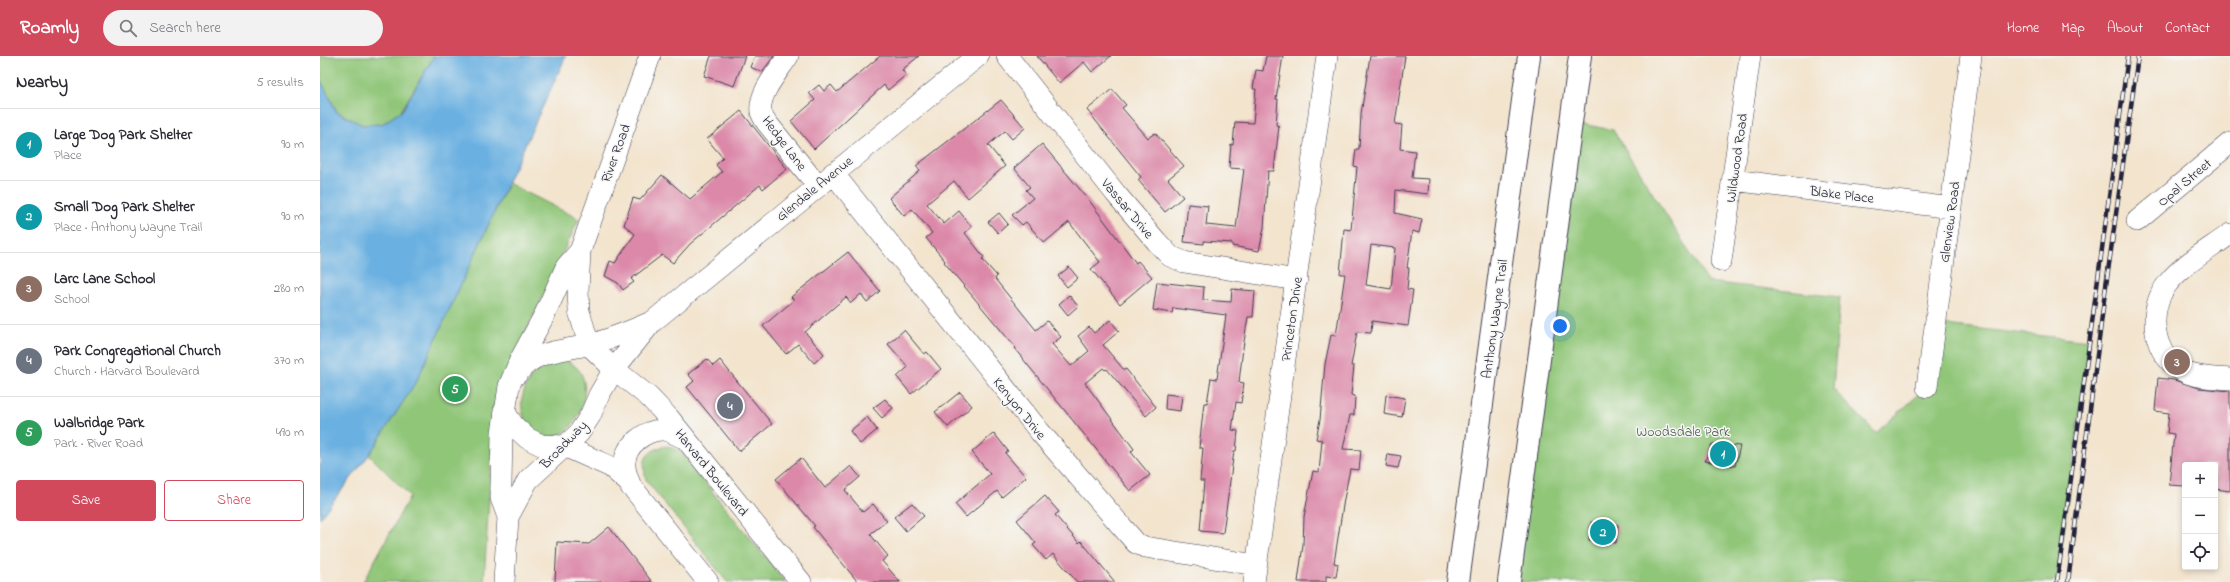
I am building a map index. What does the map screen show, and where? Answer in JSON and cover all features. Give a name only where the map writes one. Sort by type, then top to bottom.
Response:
[{"type":"highway","name":"Anthony Wayne Trail","points":[[1458,582],[1530,56]]},
{"type":"highway","points":[[1509,582],[1580,56]]},
{"type":"street","name":"River Road","points":[[614,369],[589,345],[579,311],[578,291],[580,251],[650,56]]},
{"type":"street","name":"Hedge Lane","points":[[788,56],[766,90],[762,102],[761,113],[767,123],[825,179]]},
{"type":"street","name":"Glendale Avenue","points":[[614,369],[652,322],[825,179],[978,56]]},
{"type":"street","name":"Vassar Drive","points":[[1007,56],[1116,194],[1170,256],[1184,262],[1297,280]]},
{"type":"street","name":"Princeton Drive","points":[[1255,573],[1327,56]]},
{"type":"street","name":"Wildwood Road","points":[[1722,261],[1750,56]]},
{"type":"street","name":"Glenview Road","points":[[1927,387],[1971,56]]},
{"type":"street","name":"Opal Street","points":[[2137,221],[2230,143]]},
{"type":"street","name":"Kenyon Drive","points":[[825,179],[1136,543],[1145,548],[1255,573]]},
{"type":"street","name":"Blake Place","points":[[1732,180],[1951,208]]},
{"type":"street","points":[[2230,234],[2180,271],[2167,284],[2159,299],[2154,319],[2156,334],[2162,349],[2177,367],[2200,376],[2230,377]]},
{"type":"street","name":"River Road","points":[[504,411],[509,386],[520,360],[545,314],[566,267],[580,251]]},
{"type":"street","name":"Glendale Avenue","points":[[509,386],[521,368],[537,357],[553,351],[589,345],[652,322]]},
{"type":"street","name":"Harvard Boulevard","points":[[614,369],[649,397],[801,582]]},
{"type":"street","name":"Broadway","points":[[508,517],[528,480],[579,433],[590,416],[599,395],[614,369]]},
{"type":"street","points":[[504,411],[514,426],[526,438],[541,445],[564,446],[611,467],[631,487],[708,582]]},
{"type":"street","name":"Broadway","points":[[504,411],[501,498],[508,517],[504,582]]},
{"type":"street","points":[[631,487],[624,464],[630,449],[639,438],[652,431],[666,430],[684,438]]},
{"type":"green space","points":[[320,56],[434,56],[401,111],[382,124],[362,125],[337,112],[320,79]]},
{"type":"green space","name":"Woodsdale Park","points":[[1570,122],[1613,130],[1708,282],[1840,297],[1833,389],[1876,433],[1927,387],[1936,324],[2089,341],[2057,582],[1509,582]]},
{"type":"green space","points":[[508,183],[579,219],[495,398],[484,582],[363,582],[410,496],[369,455],[417,380]]},
{"type":"green space","points":[[555,358],[575,366],[581,373],[585,391],[580,411],[570,428],[563,433],[554,436],[546,436],[539,434],[527,423],[523,415],[522,399],[528,383],[535,371]]},
{"type":"green space","points":[[667,446],[680,451],[785,582],[727,582],[646,480],[644,466],[647,457],[654,450]]},
{"type":"water","points":[[434,56],[566,56],[417,380],[369,455],[320,518],[320,79],[337,112],[362,125],[382,124],[402,111]]},
{"type":"building","points":[[711,56],[745,56],[734,86],[704,76]]},
{"type":"building","points":[[755,56],[774,56],[762,72],[750,67]]},
{"type":"building","points":[[880,56],[919,56],[902,70],[906,75],[888,90],[884,85],[814,149],[791,121],[815,100],[809,93],[819,85],[824,91],[831,85],[837,92]]},
{"type":"building","points":[[1037,56],[1111,56],[1092,72],[1084,62],[1059,83]]},
{"type":"building","points":[[1266,56],[1283,56],[1276,99],[1278,99],[1276,125],[1279,126],[1274,171],[1268,171],[1264,228],[1259,251],[1232,246],[1232,243],[1204,241],[1204,244],[1184,242],[1188,204],[1208,206],[1206,225],[1236,228],[1244,169],[1229,168],[1231,144],[1233,145],[1235,122],[1253,123],[1256,89],[1253,89],[1256,70],[1263,71]]},
{"type":"building","points":[[1370,56],[1405,56],[1395,124],[1402,125],[1400,149],[1415,151],[1412,178],[1429,179],[1428,194],[1396,190],[1395,213],[1422,219],[1419,233],[1412,231],[1407,268],[1409,268],[1407,289],[1413,290],[1408,326],[1372,321],[1371,333],[1357,332],[1351,366],[1354,366],[1351,395],[1355,396],[1354,415],[1350,415],[1343,449],[1361,450],[1359,470],[1350,469],[1344,499],[1334,563],[1338,564],[1336,577],[1326,576],[1326,582],[1298,582],[1303,545],[1304,517],[1313,471],[1319,472],[1322,440],[1316,439],[1320,420],[1325,364],[1331,335],[1336,336],[1345,274],[1340,274],[1344,229],[1351,230],[1357,167],[1354,166],[1356,149],[1359,149],[1361,114]],"holes":[[[1371,245],[1395,248],[1391,289],[1366,285]]]},
{"type":"building","points":[[1112,89],[1126,105],[1122,108],[1148,138],[1155,133],[1184,166],[1168,179],[1183,197],[1165,212],[1138,180],[1141,177],[1087,110]]},
{"type":"building","points":[[1001,100],[1025,128],[1012,139],[1005,131],[988,145],[1005,166],[968,198],[954,181],[927,204],[944,224],[959,211],[972,227],[965,233],[984,257],[982,259],[997,276],[995,279],[1036,330],[1047,321],[1061,337],[1052,344],[1071,366],[1089,351],[1078,336],[1089,327],[1094,333],[1110,320],[1119,331],[1103,345],[1124,370],[1126,369],[1156,407],[1146,416],[1107,369],[1105,370],[1103,368],[1085,383],[1134,449],[1131,452],[1150,475],[1130,491],[1014,348],[1015,347],[944,262],[945,261],[926,238],[932,233],[912,209],[904,216],[889,198],[920,171],[916,166]]},
{"type":"building","points":[[741,111],[787,169],[763,189],[760,185],[690,244],[673,263],[662,255],[631,279],[634,282],[623,290],[618,283],[605,276],[610,261],[615,263],[635,234],[624,225],[633,198],[640,200],[662,175],[690,199],[722,172],[716,165],[723,158],[707,139]]},
{"type":"building","points":[[1042,144],[1088,199],[1136,263],[1138,261],[1152,277],[1120,304],[1091,269],[1100,262],[1069,222],[1044,243],[1026,222],[1022,225],[1012,215],[1033,198],[1026,190],[1030,187],[1014,168]]},
{"type":"building","points":[[999,213],[1008,224],[998,233],[988,222]]},
{"type":"building","points":[[848,252],[880,291],[867,302],[861,294],[851,303],[846,297],[805,332],[824,354],[814,363],[798,344],[786,354],[763,326],[794,300],[791,297]]},
{"type":"building","points":[[1069,267],[1078,278],[1067,287],[1058,276]]},
{"type":"building","points":[[1157,282],[1204,287],[1203,300],[1231,302],[1232,289],[1255,291],[1253,317],[1248,317],[1243,348],[1239,382],[1244,383],[1241,403],[1236,402],[1232,430],[1238,431],[1223,533],[1200,531],[1204,481],[1200,481],[1203,448],[1199,448],[1204,403],[1207,403],[1211,378],[1217,379],[1226,315],[1173,308],[1172,313],[1153,310]]},
{"type":"building","points":[[1069,295],[1078,306],[1068,315],[1059,304]]},
{"type":"building","points":[[904,330],[924,354],[927,352],[941,369],[911,394],[897,377],[908,367],[888,344]]},
{"type":"building","points":[[707,359],[713,366],[720,360],[772,424],[739,451],[687,387],[694,381],[688,374]]},
{"type":"building","points":[[2158,378],[2174,380],[2199,388],[2230,391],[2230,491],[2218,489],[2218,462],[2182,462],[2182,486],[2169,485],[2174,434],[2167,433],[2169,413],[2155,411]]},
{"type":"building","points":[[960,392],[972,406],[948,427],[935,412]]},
{"type":"building","points":[[1166,394],[1182,396],[1180,411],[1165,409]]},
{"type":"building","points":[[1386,395],[1405,398],[1402,417],[1384,414]]},
{"type":"building","points":[[885,399],[893,408],[882,418],[873,408]]},
{"type":"building","points":[[867,417],[877,430],[860,444],[850,431]]},
{"type":"building","points":[[994,433],[1008,451],[1005,453],[1026,477],[1002,497],[997,491],[966,517],[955,504],[990,474],[972,452]]},
{"type":"building","points":[[1712,444],[1740,446],[1735,466],[1705,461]]},
{"type":"building","points":[[1388,454],[1401,456],[1398,468],[1386,466]]},
{"type":"building","points":[[801,458],[825,488],[851,466],[860,477],[845,490],[863,512],[873,504],[887,521],[870,534],[888,556],[882,561],[900,582],[858,582],[813,527],[815,526],[776,479]]},
{"type":"building","points":[[1045,496],[1059,512],[1055,515],[1079,543],[1081,541],[1115,582],[1077,582],[1053,554],[1046,560],[1033,545],[1036,543],[1017,520]]},
{"type":"building","points":[[912,503],[924,516],[906,531],[894,517]]},
{"type":"building","points":[[1591,522],[1618,525],[1616,543],[1589,540]]},
{"type":"building","points":[[609,527],[652,582],[555,582],[557,542],[589,544]]},
{"type":"railway","points":[[2057,582],[2128,56]]},
{"type":"railway","points":[[2068,582],[2104,300],[2138,56]]},
{"type":"place","name":"Larc Lane School","points":[[2177,362]]},
{"type":"place","name":"Walbridge Park","points":[[455,389]]},
{"type":"place","name":"Park Congregational Church","points":[[730,406]]},
{"type":"place","name":"Large Dog Park Shelter","points":[[1723,454]]},
{"type":"place","name":"Small Dog Park Shelter","points":[[1603,532]]}]
